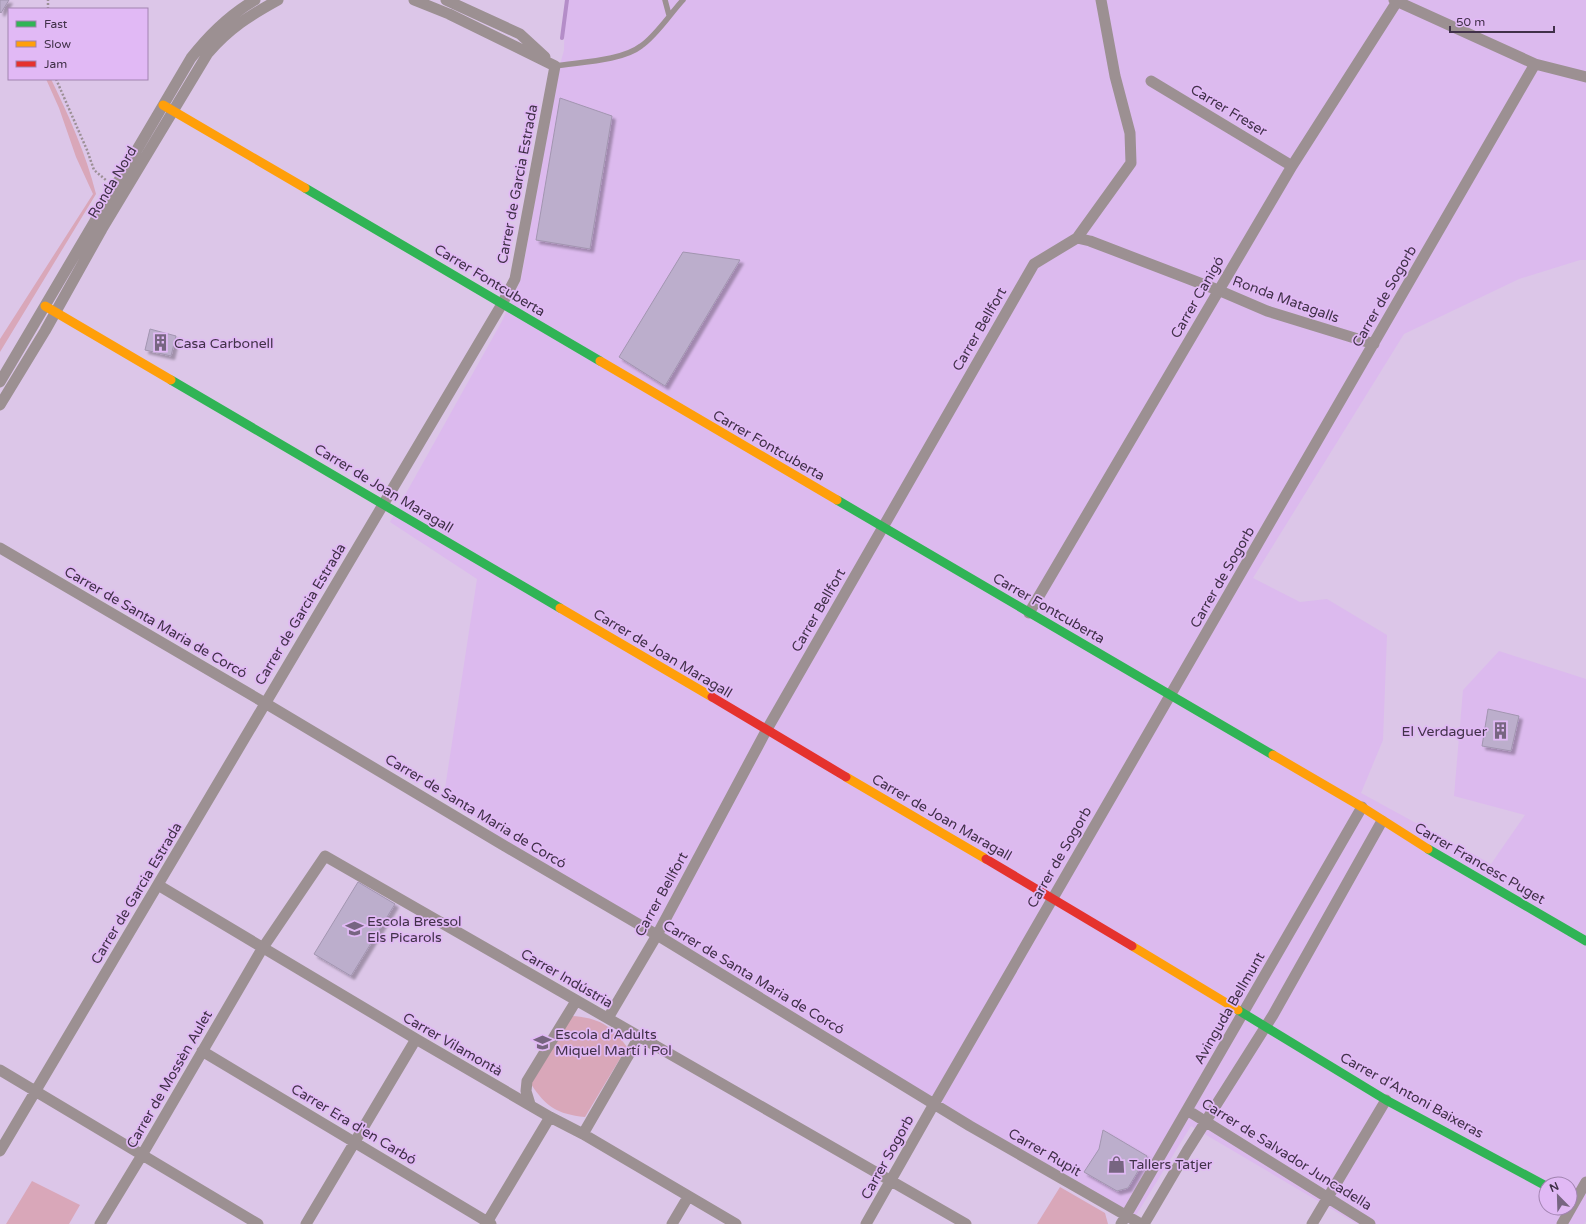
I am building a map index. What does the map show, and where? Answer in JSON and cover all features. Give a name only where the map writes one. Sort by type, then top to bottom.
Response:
[{"type":"street","name":"Ronda Nord","points":[[0,405],[56,312],[102,229],[168,108],[191,58],[207,37],[228,18],[253,0]]},
{"type":"street","name":"Ronda Nord","points":[[0,382],[115,187],[168,108],[208,53],[222,37],[240,22],[278,0]]},
{"type":"street","points":[[414,0],[449,14],[554,66]]},
{"type":"street","points":[[446,0],[520,34],[554,66]]},
{"type":"street","points":[[1077,238],[1131,163],[1130,133],[1115,76],[1101,0]]},
{"type":"street","points":[[1396,0],[1535,64],[1586,77]]},
{"type":"street","name":"Carrer Canigó","points":[[1029,613],[1292,166],[1396,0]]},
{"type":"street","name":"Carrer de Sogorb","points":[[934,1104],[1535,64]]},
{"type":"street","name":"Carrer de Garcia Estrada","points":[[0,1151],[502,304],[515,279],[554,66]]},
{"type":"street","name":"Carrer Freser","points":[[1151,81],[1292,166]]},
{"type":"street","name":"Carrer Fontcuberta","points":[[168,108],[883,528],[1362,807]]},
{"type":"street","name":"Ronda Matagalls","points":[[1077,238],[1218,290],[1267,311],[1374,344]]},
{"type":"street","name":"Carrer Bellfort","points":[[608,1018],[657,935],[766,731],[1034,264],[1077,238]]},
{"type":"street","name":"Carrer de Joan Maragall","points":[[45,306],[766,731],[1053,898],[1265,1027]]},
{"type":"street","name":"Carrer de Santa Maria de Corcó","points":[[0,548],[266,703],[491,838],[657,935],[934,1104]]},
{"type":"street","name":"Carrer Francesc Puget","points":[[1362,807],[1409,838],[1586,941]]},
{"type":"street","name":"Avinguda Bellmunt","points":[[1124,1220],[1362,807]]},
{"type":"street","points":[[1144,1224],[1265,1027],[1382,821]]},
{"type":"street","name":"Carrer Indústria","points":[[262,949],[325,856],[966,1224]]},
{"type":"street","name":"Carrer Vilamontà","points":[[158,885],[262,949],[736,1224]]},
{"type":"street","name":"Carrer de Mossèn Aulet","points":[[100,1224],[262,949]]},
{"type":"street","points":[[530,1104],[526,1091],[527,1081],[576,1001]]},
{"type":"street","name":"Carrer d'Antoni Baixeras","points":[[1265,1027],[1386,1100],[1538,1182]]},
{"type":"street","points":[[583,1134],[639,1037]]},
{"type":"street","points":[[306,1224],[416,1039]]},
{"type":"street","name":"Carrer Era d'en Carbó","points":[[202,1051],[488,1223]]},
{"type":"street","points":[[0,1070],[258,1224]]},
{"type":"street","points":[[1312,1224],[1386,1100]]},
{"type":"street","name":"Carrer Sogorb","points":[[866,1224],[892,1181],[934,1104]]},
{"type":"street","name":"Carrer Rupit","points":[[934,1104],[1124,1220],[1141,1224]]},
{"type":"street","name":"Carrer de Salvador Juncadella","points":[[1187,1110],[1370,1224]]},
{"type":"street","points":[[488,1223],[550,1117]]},
{"type":"street","points":[[1578,1192],[1586,1182]]},
{"type":"street","points":[[672,1224],[688,1197]]},
{"type":"lane","points":[[665,0],[669,15]]},
{"type":"lane","points":[[554,66],[600,60],[632,53],[643,45],[683,0]]},
{"type":"path","points":[[56,80],[87,150],[94,170],[115,187]]},
{"type":"shaded area","points":[[565,0],[1586,0],[1586,260],[1580,260],[1519,279],[1404,334],[1253,578],[1300,602],[1327,599],[1387,635],[1383,740],[1361,793],[1491,864],[1525,815],[1454,796],[1463,690],[1499,651],[1586,679],[1586,1221],[1584,1224],[1357,1224],[1191,1126],[1135,1217],[496,844],[488,826],[444,795],[477,579],[390,522],[502,321],[521,279],[558,72],[564,50]]},
{"type":"shaded area","points":[[46,80],[51,80],[71,121],[87,164],[96,194],[0,352],[0,339],[93,194],[76,157],[59,108]]},
{"type":"shaded area","points":[[572,1016],[590,1019],[604,1024],[621,1039],[627,1047],[585,1117],[567,1114],[553,1108],[536,1092],[531,1084]]},
{"type":"shaded area","points":[[32,1181],[80,1205],[69,1224],[6,1224]]},
{"type":"shaded area","points":[[1060,1187],[1105,1213],[1108,1224],[1037,1224]]},
{"type":"building","points":[[0,0],[9,0],[1,13],[0,12]]},
{"type":"building","points":[[560,98],[612,116],[590,249],[536,240]]},
{"type":"building","points":[[683,252],[740,260],[665,386],[619,357]]},
{"type":"building","name":"Casa Carbonell","points":[[150,329],[176,336],[171,356],[145,350]]},
{"type":"building","name":"El Verdaguer","points":[[1488,709],[1519,716],[1511,751],[1482,746]]},
{"type":"building","name":"Escola Bressol Els Picarols","points":[[358,882],[395,904],[351,976],[314,954]]},
{"type":"building","name":"Tallers Tatjer","points":[[1103,1130],[1147,1156],[1128,1188],[1117,1191],[1084,1172],[1099,1149]]},
{"type":"waterway","points":[[562,38],[567,0]]},
{"type":"traffic: fast","points":[[305,188],[600,361]]},
{"type":"traffic: fast","points":[[171,380],[560,608]]},
{"type":"traffic: fast","points":[[837,500],[1273,755]]},
{"type":"traffic: fast","points":[[1428,849],[1586,941]]},
{"type":"traffic: fast","points":[[1238,1010],[1386,1100],[1538,1182]]},
{"type":"traffic: slow","points":[[163,105],[305,188]]},
{"type":"traffic: slow","points":[[45,306],[171,380]]},
{"type":"traffic: slow","points":[[600,361],[837,500]]},
{"type":"traffic: slow","points":[[560,608],[712,697]]},
{"type":"traffic: slow","points":[[1273,755],[1362,807],[1428,849]]},
{"type":"traffic: slow","points":[[846,777],[986,859]]},
{"type":"traffic: slow","points":[[1132,946],[1238,1010]]},
{"type":"traffic: jam","points":[[712,697],[846,777]]},
{"type":"traffic: jam","points":[[986,859],[1132,946]]},
{"type":"place","name":"Casa Carbonell","points":[[161,343]]},
{"type":"place","name":"El Verdaguer","points":[[1500,731]]},
{"type":"place","name":"Escola Bressol Els Picarols","points":[[354,929]]},
{"type":"place","name":"Escola d'Adults Miquel Martí i Pol","points":[[542,1042]]},
{"type":"place","name":"Tallers Tatjer","points":[[1116,1164]]}]
